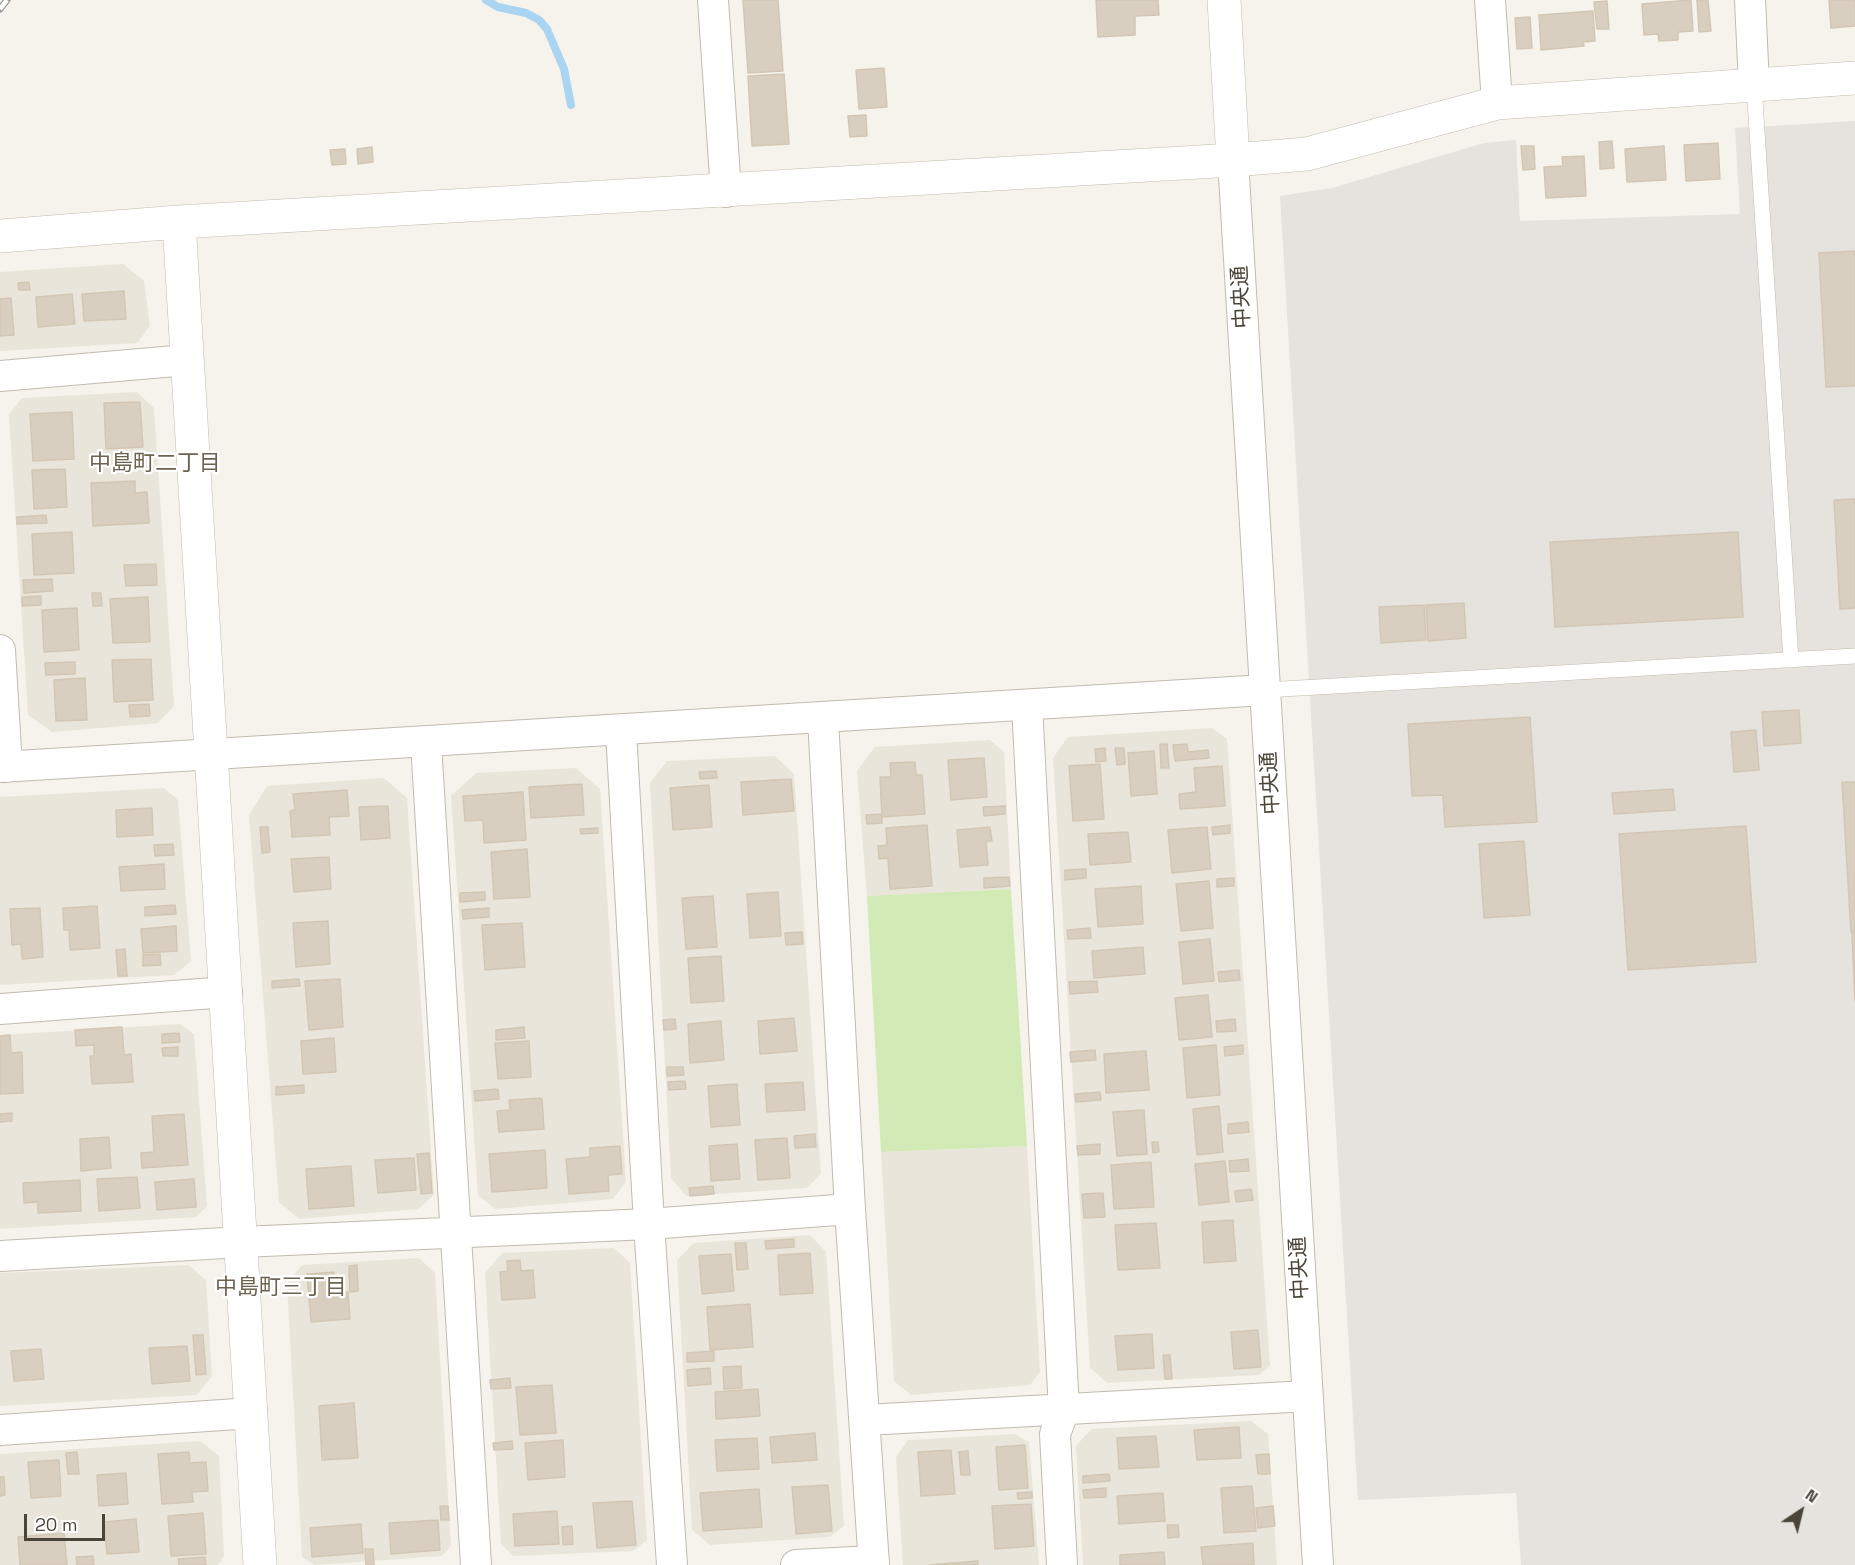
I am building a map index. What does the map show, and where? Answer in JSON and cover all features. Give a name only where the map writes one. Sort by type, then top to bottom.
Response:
[{"type":"street","points":[[713,0],[726,192]]},
{"type":"street","name":"中央通","points":[[1224,0],[1318,1565]]},
{"type":"street","points":[[1490,0],[1497,103]]},
{"type":"street","points":[[1749,0],[1754,85]]},
{"type":"street","points":[[0,236],[179,222],[726,192],[1307,154],[1497,103],[1855,78]]},
{"type":"street","points":[[179,222],[260,1565]]},
{"type":"street","points":[[0,376],[186,360]]},
{"type":"street","points":[[0,650],[4,767],[824,719],[1265,690]]},
{"type":"street","points":[[1027,705],[1064,1410],[1055,1434],[1062,1565]]},
{"type":"street","points":[[796,1565],[874,1563],[850,1209],[824,719]]},
{"type":"street","points":[[621,731],[649,1224],[672,1565]]},
{"type":"street","points":[[426,743],[476,1565]]},
{"type":"street","points":[[0,1009],[227,992]]},
{"type":"street","points":[[0,1256],[242,1242],[649,1224],[850,1209]]},
{"type":"street","points":[[865,1420],[1308,1396]]},
{"type":"street","points":[[0,1430],[252,1413]]},
{"type":"lane","points":[[1754,85],[1791,660]]},
{"type":"lane","points":[[1265,690],[1855,656]]},
{"type":"shaded area","points":[[1855,121],[1855,1565],[1521,1565],[1516,1493],[1358,1500],[1280,196],[1332,188],[1484,143],[1516,140],[1520,221],[1740,214],[1735,128]]},
{"type":"shaded area","points":[[123,264],[144,281],[150,326],[137,343],[0,351],[0,272]]},
{"type":"shaded area","points":[[137,392],[154,408],[174,706],[158,723],[52,732],[28,715],[9,414],[22,398]]},
{"type":"shaded area","points":[[1212,728],[1227,739],[1270,1366],[1259,1375],[1107,1383],[1090,1368],[1053,758],[1068,737]]},
{"type":"shaded area","points":[[990,740],[1004,752],[1011,889],[867,896],[857,771],[875,747]]},
{"type":"shaded area","points":[[775,756],[794,774],[821,1174],[807,1188],[686,1196],[671,1178],[650,783],[667,761]]},
{"type":"shaded area","points":[[576,768],[600,789],[626,1182],[613,1199],[495,1209],[478,1195],[451,796],[476,773]]},
{"type":"shaded area","points":[[384,778],[407,798],[434,1195],[418,1209],[299,1219],[279,1202],[249,815],[267,786]]},
{"type":"shaded area","points":[[164,788],[178,800],[191,961],[174,975],[0,985],[0,797]]},
{"type":"shaded area","points":[[180,1024],[194,1034],[207,1206],[196,1217],[0,1229],[0,1035]]},
{"type":"shaded area","points":[[1027,1146],[1040,1372],[1030,1385],[911,1395],[894,1381],[881,1152]]},
{"type":"shaded area","points":[[810,1235],[826,1252],[844,1526],[830,1537],[710,1545],[692,1530],[677,1260],[694,1243]]},
{"type":"shaded area","points":[[614,1248],[630,1263],[647,1540],[633,1551],[513,1556],[501,1544],[485,1273],[502,1253]]},
{"type":"shaded area","points":[[419,1258],[435,1273],[451,1546],[442,1556],[315,1565],[302,1557],[287,1284],[302,1265]]},
{"type":"shaded area","points":[[189,1265],[206,1280],[212,1376],[197,1395],[0,1406],[0,1273]]},
{"type":"shaded area","points":[[1251,1421],[1268,1434],[1277,1565],[1083,1565],[1076,1446],[1091,1429]]},
{"type":"shaded area","points":[[1015,1434],[1029,1442],[1039,1565],[903,1565],[896,1457],[908,1440]]},
{"type":"shaded area","points":[[200,1441],[219,1456],[224,1556],[218,1565],[0,1565],[0,1454]]},
{"type":"green space","points":[[1011,889],[1027,1146],[881,1152],[867,896]]},
{"type":"building","points":[[743,0],[778,0],[783,71],[748,73]]},
{"type":"building","points":[[1096,0],[1158,0],[1159,15],[1135,16],[1135,35],[1098,37]]},
{"type":"building","points":[[1691,0],[1693,31],[1678,32],[1678,40],[1659,41],[1658,34],[1644,35],[1642,4]]},
{"type":"building","points":[[1697,0],[1708,0],[1711,31],[1699,32]]},
{"type":"building","points":[[1829,0],[1855,0],[1855,26],[1831,28]]},
{"type":"building","points":[[1607,1],[1609,29],[1597,29],[1594,2]]},
{"type":"building","points":[[1593,11],[1595,41],[1583,42],[1584,46],[1541,50],[1539,15]]},
{"type":"building","points":[[1530,17],[1532,48],[1517,49],[1515,18]]},
{"type":"building","points":[[884,68],[887,107],[859,109],[856,70]]},
{"type":"building","points":[[784,74],[789,144],[752,146],[748,76]]},
{"type":"building","points":[[866,115],[867,136],[850,137],[848,116]]},
{"type":"building","points":[[1612,141],[1614,168],[1600,169],[1599,142]]},
{"type":"building","points":[[1718,143],[1720,179],[1686,181],[1684,145]]},
{"type":"building","points":[[1521,146],[1534,146],[1535,169],[1523,170]]},
{"type":"building","points":[[1664,146],[1666,180],[1627,182],[1625,149]]},
{"type":"building","points":[[372,147],[373,162],[358,164],[357,149]]},
{"type":"building","points":[[345,149],[346,164],[332,165],[330,150]]},
{"type":"building","points":[[1584,156],[1586,196],[1546,198],[1544,167],[1563,166],[1562,157]]},
{"type":"building","points":[[1855,251],[1855,386],[1826,387],[1819,253]]},
{"type":"building","points":[[29,282],[30,290],[19,290],[18,283]]},
{"type":"building","points":[[124,291],[126,319],[84,321],[82,294]]},
{"type":"building","points":[[72,294],[75,324],[38,327],[36,297]]},
{"type":"building","points":[[11,298],[14,335],[0,336],[0,299]]},
{"type":"building","points":[[140,402],[143,447],[106,449],[104,403]]},
{"type":"building","points":[[72,412],[74,459],[33,461],[30,414]]},
{"type":"building","points":[[65,469],[67,507],[34,509],[32,470]]},
{"type":"building","points":[[135,481],[135,493],[147,492],[149,523],[93,526],[91,483]]},
{"type":"building","points":[[1855,499],[1855,608],[1840,609],[1834,500]]},
{"type":"building","points":[[46,515],[47,523],[17,524],[17,517]]},
{"type":"building","points":[[72,532],[74,573],[34,575],[32,534]]},
{"type":"building","points":[[1738,532],[1743,617],[1555,627],[1550,542]]},
{"type":"building","points":[[156,564],[157,585],[126,586],[124,565]]},
{"type":"building","points":[[52,579],[53,591],[24,593],[23,580]]},
{"type":"building","points":[[92,593],[101,593],[102,606],[93,606]]},
{"type":"building","points":[[41,596],[41,605],[22,606],[22,597]]},
{"type":"building","points":[[148,597],[150,642],[113,643],[110,599]]},
{"type":"building","points":[[1464,603],[1466,638],[1428,641],[1426,605]]},
{"type":"building","points":[[1424,605],[1426,640],[1381,643],[1379,607]]},
{"type":"building","points":[[77,608],[79,650],[44,652],[42,610]]},
{"type":"building","points":[[151,659],[153,700],[114,702],[112,660]]},
{"type":"building","points":[[75,662],[75,674],[46,675],[45,663]]},
{"type":"building","points":[[85,678],[87,720],[56,721],[54,680]]},
{"type":"building","points":[[149,704],[150,716],[130,717],[129,705]]},
{"type":"building","points":[[1799,710],[1801,743],[1764,746],[1762,712]]},
{"type":"building","points":[[1530,717],[1537,822],[1445,827],[1443,795],[1412,796],[1408,724]]},
{"type":"building","points":[[1756,730],[1759,770],[1734,772],[1731,732]]},
{"type":"building","points":[[1160,744],[1167,744],[1169,768],[1161,768]]},
{"type":"building","points":[[1187,744],[1188,752],[1208,750],[1209,758],[1175,761],[1173,745]]},
{"type":"building","points":[[1105,748],[1106,761],[1096,762],[1095,749]]},
{"type":"building","points":[[1115,748],[1124,748],[1125,764],[1117,765]]},
{"type":"building","points":[[1154,751],[1157,794],[1131,796],[1128,753]]},
{"type":"building","points":[[984,758],[987,797],[951,800],[948,760]]},
{"type":"building","points":[[915,762],[916,775],[922,775],[925,814],[882,817],[880,777],[891,777],[890,763]]},
{"type":"building","points":[[1100,764],[1104,819],[1073,821],[1069,766]]},
{"type":"building","points":[[1222,766],[1225,806],[1180,809],[1179,794],[1196,792],[1194,768]]},
{"type":"building","points":[[716,771],[717,778],[700,779],[699,772]]},
{"type":"building","points":[[791,779],[794,811],[743,815],[741,782]]},
{"type":"building","points":[[1842,782],[1855,782],[1855,932],[1851,932]]},
{"type":"building","points":[[582,784],[584,815],[531,818],[529,787]]},
{"type":"building","points":[[709,785],[712,827],[673,830],[670,788]]},
{"type":"building","points":[[1673,789],[1675,810],[1614,814],[1612,793]]},
{"type":"building","points":[[347,790],[349,816],[329,817],[330,835],[292,837],[290,811],[295,810],[293,794]]},
{"type":"building","points":[[523,792],[526,840],[484,843],[483,820],[465,821],[463,796]]},
{"type":"building","points":[[388,806],[390,838],[361,840],[359,807]]},
{"type":"building","points":[[1005,806],[1005,814],[984,816],[983,807]]},
{"type":"building","points":[[152,808],[153,835],[117,837],[116,810]]},
{"type":"building","points":[[882,814],[882,823],[867,824],[866,815]]},
{"type":"building","points":[[927,825],[932,886],[890,889],[888,858],[879,859],[878,846],[887,845],[886,828]]},
{"type":"building","points":[[1230,825],[1230,833],[1213,835],[1212,827]]},
{"type":"building","points":[[1746,826],[1756,962],[1628,970],[1619,834]]},
{"type":"building","points":[[260,827],[268,827],[270,852],[262,853]]},
{"type":"building","points":[[990,827],[992,841],[986,841],[988,865],[960,867],[957,830]]},
{"type":"building","points":[[1207,827],[1211,869],[1172,873],[1168,830]]},
{"type":"building","points":[[598,828],[598,833],[581,834],[580,829]]},
{"type":"building","points":[[1128,832],[1131,862],[1090,865],[1088,834]]},
{"type":"building","points":[[1524,841],[1530,915],[1484,918],[1479,844]]},
{"type":"building","points":[[173,844],[174,855],[155,856],[154,845]]},
{"type":"building","points":[[527,849],[530,897],[494,899],[491,852]]},
{"type":"building","points":[[329,857],[331,889],[294,892],[291,859]]},
{"type":"building","points":[[164,864],[165,889],[121,891],[119,867]]},
{"type":"building","points":[[1086,869],[1086,878],[1065,880],[1065,870]]},
{"type":"building","points":[[1009,877],[1010,886],[984,888],[984,878]]},
{"type":"building","points":[[1234,878],[1234,886],[1217,887],[1217,879]]},
{"type":"building","points":[[1209,881],[1213,928],[1181,931],[1176,884]]},
{"type":"building","points":[[1141,886],[1143,924],[1098,927],[1095,889]]},
{"type":"building","points":[[485,892],[485,900],[460,902],[460,893]]},
{"type":"building","points":[[778,892],[781,936],[750,938],[747,894]]},
{"type":"building","points":[[713,896],[717,947],[686,949],[682,898]]},
{"type":"building","points":[[175,905],[176,914],[145,916],[145,907]]},
{"type":"building","points":[[97,906],[100,948],[70,950],[69,930],[64,930],[63,908]]},
{"type":"building","points":[[40,908],[43,957],[22,959],[21,944],[12,945],[10,909]]},
{"type":"building","points":[[489,908],[489,917],[463,919],[462,910]]},
{"type":"building","points":[[328,921],[330,964],[296,967],[293,923]]},
{"type":"building","points":[[522,923],[525,967],[485,970],[482,925]]},
{"type":"building","points":[[176,926],[177,951],[143,953],[141,929]]},
{"type":"building","points":[[1090,928],[1091,938],[1068,939],[1067,930]]},
{"type":"building","points":[[802,932],[803,944],[786,945],[785,933]]},
{"type":"building","points":[[1852,933],[1855,933],[1855,1000]]},
{"type":"building","points":[[1210,939],[1214,981],[1183,984],[1179,942]]},
{"type":"building","points":[[1143,947],[1145,974],[1094,978],[1092,951]]},
{"type":"building","points":[[125,949],[127,976],[118,976],[116,950]]},
{"type":"building","points":[[160,954],[161,965],[143,966],[143,955]]},
{"type":"building","points":[[721,956],[724,1001],[691,1003],[688,958]]},
{"type":"building","points":[[1239,970],[1240,980],[1219,982],[1218,972]]},
{"type":"building","points":[[299,979],[300,986],[272,988],[272,981]]},
{"type":"building","points":[[340,979],[343,1027],[309,1030],[305,981]]},
{"type":"building","points":[[1097,981],[1098,992],[1070,994],[1069,982]]},
{"type":"building","points":[[1208,995],[1212,1037],[1179,1040],[1175,998]]},
{"type":"building","points":[[794,1018],[797,1051],[760,1054],[758,1021]]},
{"type":"building","points":[[675,1019],[676,1029],[664,1030],[663,1020]]},
{"type":"building","points":[[1235,1019],[1236,1031],[1217,1032],[1216,1021]]},
{"type":"building","points":[[721,1021],[724,1060],[690,1063],[688,1024]]},
{"type":"building","points":[[122,1027],[124,1055],[131,1054],[133,1082],[92,1084],[90,1056],[94,1056],[94,1045],[76,1046],[75,1030]]},
{"type":"building","points":[[524,1027],[525,1038],[496,1040],[496,1030]]},
{"type":"building","points":[[179,1033],[180,1042],[162,1043],[162,1034]]},
{"type":"building","points":[[10,1035],[11,1053],[22,1052],[23,1093],[0,1094],[0,1036]]},
{"type":"building","points":[[334,1038],[336,1072],[303,1074],[301,1041]]},
{"type":"building","points":[[529,1041],[531,1077],[498,1079],[495,1043]]},
{"type":"building","points":[[1216,1045],[1220,1095],[1187,1098],[1183,1048]]},
{"type":"building","points":[[1243,1045],[1243,1054],[1225,1056],[1224,1047]]},
{"type":"building","points":[[178,1047],[178,1056],[163,1056],[162,1048]]},
{"type":"building","points":[[1095,1050],[1096,1060],[1071,1062],[1070,1052]]},
{"type":"building","points":[[1146,1051],[1149,1090],[1106,1093],[1104,1054]]},
{"type":"building","points":[[667,1067],[683,1067],[684,1075],[667,1076]]},
{"type":"building","points":[[685,1081],[686,1089],[669,1090],[668,1082]]},
{"type":"building","points":[[803,1082],[805,1110],[767,1112],[765,1084]]},
{"type":"building","points":[[737,1084],[740,1125],[711,1127],[708,1086]]},
{"type":"building","points":[[304,1085],[304,1093],[276,1095],[276,1087]]},
{"type":"building","points":[[498,1089],[499,1099],[475,1101],[474,1091]]},
{"type":"building","points":[[1100,1092],[1101,1100],[1076,1102],[1075,1094]]},
{"type":"building","points":[[542,1098],[544,1129],[499,1132],[497,1111],[510,1110],[509,1100]]},
{"type":"building","points":[[1219,1106],[1223,1152],[1197,1155],[1193,1109]]},
{"type":"building","points":[[1144,1110],[1147,1154],[1117,1156],[1113,1112]]},
{"type":"building","points":[[12,1113],[12,1121],[0,1122],[0,1114]]},
{"type":"building","points":[[184,1114],[188,1165],[142,1168],[141,1153],[154,1152],[152,1116]]},
{"type":"building","points":[[1248,1122],[1249,1132],[1228,1134],[1228,1124]]},
{"type":"building","points":[[815,1134],[816,1147],[795,1148],[794,1136]]},
{"type":"building","points":[[109,1137],[111,1168],[81,1171],[80,1139]]},
{"type":"building","points":[[787,1138],[790,1178],[758,1180],[755,1140]]},
{"type":"building","points":[[1152,1142],[1158,1142],[1159,1152],[1153,1153]]},
{"type":"building","points":[[737,1144],[740,1179],[711,1181],[709,1146]]},
{"type":"building","points":[[1100,1144],[1100,1154],[1078,1155],[1077,1146]]},
{"type":"building","points":[[620,1146],[622,1174],[608,1175],[609,1191],[569,1194],[566,1159],[590,1157],[590,1148]]},
{"type":"building","points":[[545,1150],[547,1188],[492,1192],[489,1154]]},
{"type":"building","points":[[429,1153],[432,1193],[421,1194],[417,1154]]},
{"type":"building","points":[[414,1158],[416,1190],[378,1193],[375,1160]]},
{"type":"building","points":[[1248,1159],[1249,1171],[1230,1172],[1229,1161]]},
{"type":"building","points":[[1225,1161],[1229,1202],[1199,1205],[1195,1164]]},
{"type":"building","points":[[1151,1162],[1154,1207],[1114,1209],[1111,1165]]},
{"type":"building","points":[[351,1166],[354,1206],[309,1209],[306,1169]]},
{"type":"building","points":[[137,1177],[140,1208],[99,1211],[97,1179]]},
{"type":"building","points":[[194,1179],[196,1207],[157,1210],[155,1182]]},
{"type":"building","points":[[80,1180],[81,1211],[38,1213],[38,1202],[24,1203],[23,1183]]},
{"type":"building","points":[[713,1186],[714,1194],[690,1196],[689,1188]]},
{"type":"building","points":[[1251,1189],[1253,1200],[1236,1202],[1235,1191]]},
{"type":"building","points":[[1103,1193],[1105,1217],[1084,1218],[1082,1194]]},
{"type":"building","points":[[1233,1220],[1236,1261],[1204,1263],[1202,1222]]},
{"type":"building","points":[[1156,1223],[1160,1268],[1118,1270],[1115,1225]]},
{"type":"building","points":[[794,1239],[794,1247],[766,1249],[765,1241]]},
{"type":"building","points":[[735,1243],[746,1243],[748,1269],[737,1270]]},
{"type":"building","points":[[810,1253],[813,1293],[780,1295],[778,1255]]},
{"type":"building","points":[[731,1254],[734,1291],[702,1294],[699,1256]]},
{"type":"building","points":[[520,1260],[521,1271],[533,1270],[535,1298],[502,1300],[500,1272],[508,1271],[507,1261]]},
{"type":"building","points":[[357,1265],[358,1291],[350,1292],[349,1266]]},
{"type":"building","points":[[334,1272],[336,1293],[348,1292],[350,1319],[311,1322],[307,1274]]},
{"type":"building","points":[[750,1304],[753,1347],[710,1350],[707,1307]]},
{"type":"building","points":[[1258,1330],[1261,1367],[1234,1369],[1231,1332]]},
{"type":"building","points":[[1152,1334],[1154,1368],[1118,1370],[1115,1336]]},
{"type":"building","points":[[193,1335],[203,1335],[206,1374],[196,1375]]},
{"type":"building","points":[[187,1346],[190,1381],[152,1384],[149,1348]]},
{"type":"building","points":[[41,1349],[44,1379],[14,1381],[11,1351]]},
{"type":"building","points":[[714,1351],[714,1361],[687,1362],[687,1353]]},
{"type":"building","points":[[1163,1355],[1170,1355],[1172,1379],[1165,1379]]},
{"type":"building","points":[[741,1366],[742,1388],[724,1389],[723,1367]]},
{"type":"building","points":[[710,1368],[711,1384],[688,1386],[687,1370]]},
{"type":"building","points":[[510,1378],[511,1388],[491,1389],[490,1380]]},
{"type":"building","points":[[552,1385],[556,1433],[520,1435],[516,1387]]},
{"type":"building","points":[[758,1389],[760,1416],[716,1419],[715,1392]]},
{"type":"building","points":[[354,1403],[358,1458],[322,1460],[319,1406]]},
{"type":"building","points":[[1239,1427],[1241,1458],[1197,1460],[1194,1430]]},
{"type":"building","points":[[815,1433],[817,1460],[772,1463],[770,1437]]},
{"type":"building","points":[[1156,1436],[1159,1467],[1119,1469],[1117,1438]]},
{"type":"building","points":[[757,1438],[759,1469],[717,1471],[715,1440]]},
{"type":"building","points":[[563,1440],[565,1477],[528,1480],[525,1443]]},
{"type":"building","points":[[512,1441],[513,1449],[494,1450],[493,1443]]},
{"type":"building","points":[[1025,1445],[1028,1488],[999,1490],[996,1447]]},
{"type":"building","points":[[951,1450],[955,1494],[921,1496],[918,1452]]},
{"type":"building","points":[[968,1451],[970,1475],[961,1475],[959,1452]]},
{"type":"building","points":[[77,1452],[79,1474],[68,1474],[66,1453]]},
{"type":"building","points":[[189,1452],[190,1463],[206,1462],[208,1491],[192,1492],[193,1502],[162,1504],[158,1454]]},
{"type":"building","points":[[1269,1454],[1270,1474],[1258,1474],[1256,1455]]},
{"type":"building","points":[[59,1460],[61,1496],[31,1498],[28,1462]]},
{"type":"building","points":[[126,1473],[128,1504],[99,1506],[97,1475]]},
{"type":"building","points":[[1109,1474],[1110,1481],[1083,1483],[1083,1476]]},
{"type":"building","points":[[0,1477],[4,1477],[5,1495],[0,1496]]},
{"type":"building","points":[[828,1485],[832,1531],[796,1534],[792,1487]]},
{"type":"building","points":[[1252,1486],[1256,1531],[1224,1533],[1221,1488]]},
{"type":"building","points":[[1106,1488],[1106,1497],[1084,1498],[1083,1490]]},
{"type":"building","points":[[759,1489],[762,1527],[703,1531],[700,1493]]},
{"type":"building","points":[[1032,1492],[1032,1498],[1018,1499],[1017,1493]]},
{"type":"building","points":[[1163,1493],[1165,1521],[1119,1524],[1117,1496]]},
{"type":"building","points":[[632,1501],[636,1545],[597,1548],[593,1503]]},
{"type":"building","points":[[1031,1504],[1034,1546],[995,1549],[992,1506]]},
{"type":"building","points":[[440,1506],[448,1506],[449,1520],[441,1520]]},
{"type":"building","points":[[1273,1506],[1275,1526],[1258,1528],[1256,1508]]},
{"type":"building","points":[[557,1511],[559,1544],[515,1546],[513,1514]]},
{"type":"building","points":[[203,1513],[206,1554],[171,1556],[168,1516]]},
{"type":"building","points":[[136,1519],[139,1552],[107,1554],[104,1522]]},
{"type":"building","points":[[438,1520],[440,1550],[391,1554],[389,1523]]},
{"type":"building","points":[[361,1524],[363,1553],[312,1557],[310,1528]]},
{"type":"building","points":[[1167,1525],[1178,1525],[1179,1537],[1168,1538]]},
{"type":"building","points":[[572,1526],[573,1544],[563,1545],[562,1527]]},
{"type":"building","points":[[64,1533],[67,1565],[20,1565],[18,1537]]},
{"type":"building","points":[[1253,1543],[1254,1565],[1203,1565],[1201,1547]]},
{"type":"building","points":[[365,1549],[373,1549],[374,1565],[366,1565]]},
{"type":"building","points":[[1164,1552],[1165,1565],[1120,1565],[1120,1555]]},
{"type":"building","points":[[93,1556],[94,1565],[77,1565],[76,1557]]},
{"type":"building","points":[[205,1557],[206,1565],[179,1565],[178,1559]]},
{"type":"building","points":[[978,1561],[978,1565],[929,1565]]},
{"type":"waterway","points":[[486,0],[498,7],[526,13],[539,20],[547,29],[564,69],[571,105]]},
{"type":"railway","points":[[0,9],[7,0]]},
{"type":"district","name":"中島町二丁目","points":[[155,464]]},
{"type":"district","name":"中島町三丁目","points":[[281,1288]]}]
